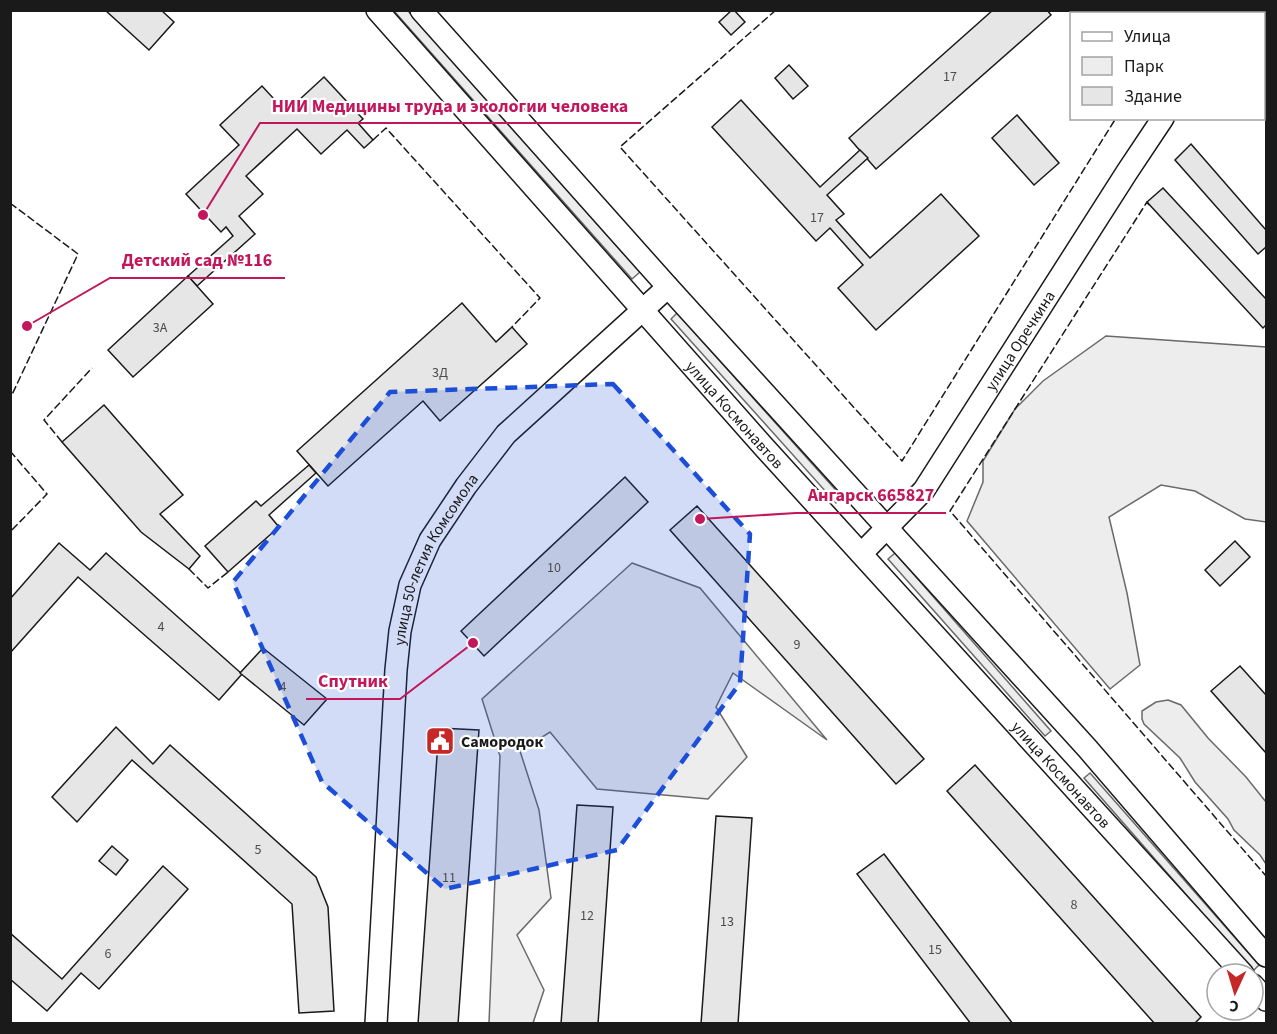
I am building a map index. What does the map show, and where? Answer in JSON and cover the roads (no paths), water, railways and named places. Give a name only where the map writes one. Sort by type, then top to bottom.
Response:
[{"type":"street","name":"улица Космонавтов","points":[[377,10],[763,446],[1232,962]]},
{"type":"street","points":[[421,10],[668,287],[1087,748],[1266,956]]},
{"type":"street","name":"улица Оречкина","points":[[862,553],[924,490],[1162,120]]},
{"type":"street","name":"улица 50-летия Комсомола","points":[[376,1023],[396,670],[400,631],[410,585],[430,540],[466,486],[506,434],[668,287]]},
{"type":"place","name":"НИИ Медицины труда и экологии человека","points":[[203,215]]},
{"type":"place","name":"Детский сад №116","points":[[27,326]]},
{"type":"place","name":"Ангарск 665827","points":[[700,519]]},
{"type":"place","name":"Спутник","points":[[473,643]]},
{"type":"place","name":"Самородок","points":[[440,741]]}]
